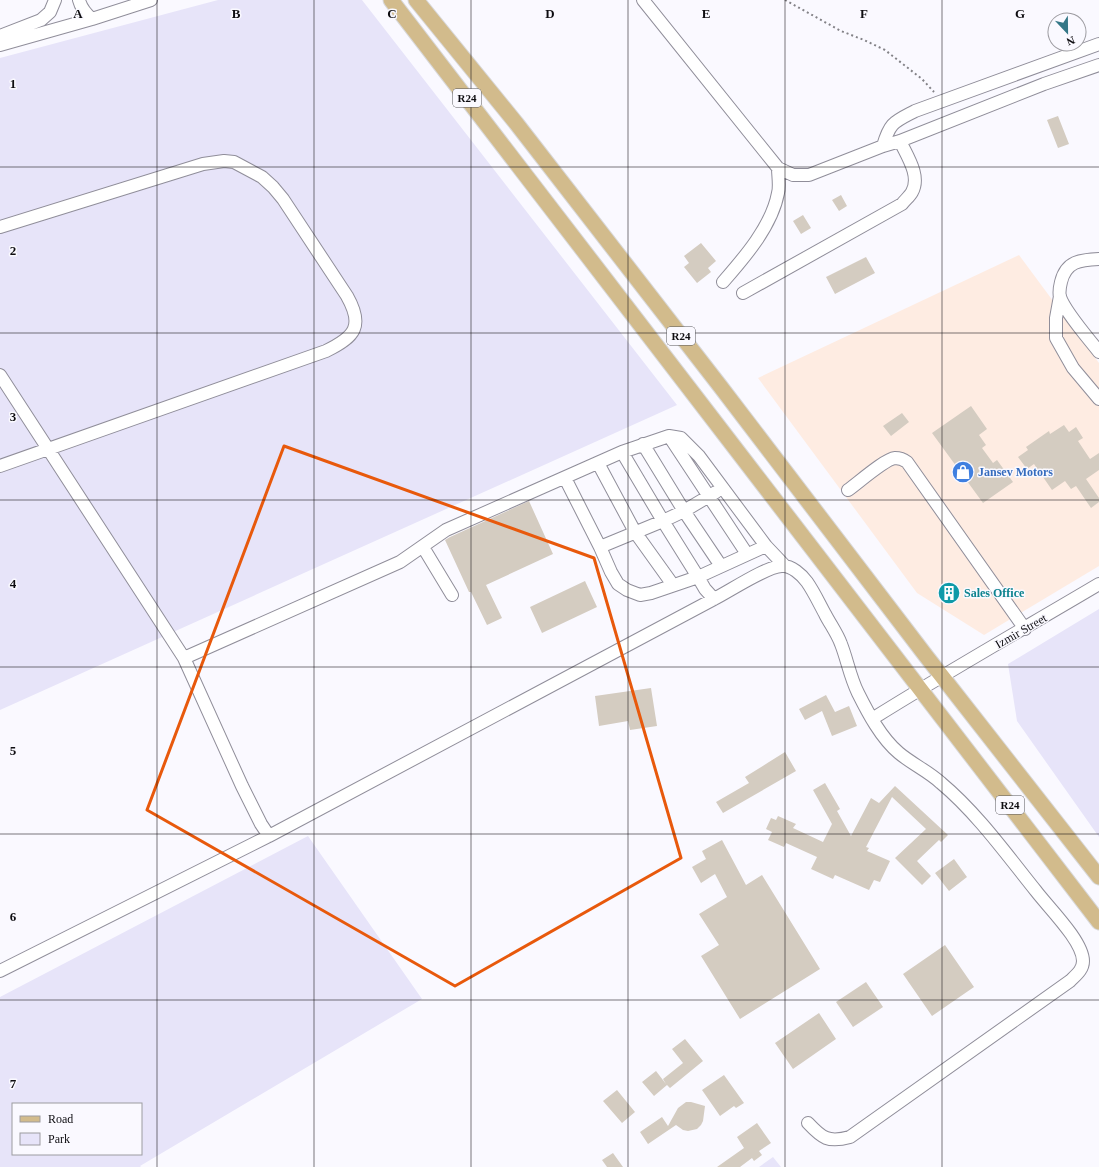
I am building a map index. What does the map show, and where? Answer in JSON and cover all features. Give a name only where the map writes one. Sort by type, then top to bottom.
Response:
[{"type":"main road","name":"R24","points":[[391,0],[1099,922]]},
{"type":"main road","name":"R24","points":[[416,0],[521,129],[716,380],[942,676],[1099,877]]},
{"type":"street","points":[[0,36],[42,20],[50,12],[55,0]]},
{"type":"street","points":[[79,0],[80,6],[92,19]]},
{"type":"street","points":[[0,45],[92,19],[151,0]]},
{"type":"street","points":[[643,0],[778,168],[793,175],[809,175],[883,146],[900,141],[1037,86],[1099,65]]},
{"type":"street","points":[[883,146],[892,124],[915,111],[1099,44]]},
{"type":"street","points":[[743,293],[902,204],[913,192],[915,177],[911,164],[900,141]]},
{"type":"street","points":[[0,227],[203,164],[224,161],[234,162],[262,178],[273,187],[283,199],[354,307],[357,317],[353,332],[346,339],[326,351],[0,466]]},
{"type":"street","points":[[723,282],[752,248],[771,213],[778,193],[778,168]]},
{"type":"street","points":[[1099,259],[1075,263],[1065,270],[1060,286],[1060,296],[1056,318],[1056,338],[1073,368],[1099,399]]},
{"type":"street","points":[[1060,296],[1066,309],[1099,352]]},
{"type":"street","points":[[0,375],[184,658],[242,786],[270,836]]},
{"type":"street","points":[[184,658],[400,562],[446,530],[622,452],[669,436],[681,438],[699,456],[766,546],[784,565],[796,571],[806,581],[840,642],[857,691],[872,719],[896,751],[907,760],[940,781],[953,793],[1004,850],[1074,939],[1080,950],[1083,961],[1081,971],[1070,981],[850,1137],[840,1140],[828,1140],[820,1136],[808,1123]]},
{"type":"street","points":[[669,436],[747,554]]},
{"type":"street","points":[[643,444],[684,511],[721,566]]},
{"type":"street","points":[[622,452],[705,589],[714,600]]},
{"type":"street","points":[[848,490],[893,458],[901,458],[907,462],[1025,629]]},
{"type":"street","points":[[598,463],[635,532],[673,585]]},
{"type":"street","points":[[565,478],[618,584],[627,590],[640,595],[651,593],[698,577],[766,546]]},
{"type":"street","points":[[600,547],[684,511],[722,488]]},
{"type":"street","points":[[423,547],[452,595]]},
{"type":"street","points":[[0,971],[270,836],[714,600],[772,567],[784,565]]},
{"type":"street","name":"Izmir Street","points":[[872,719],[920,689],[1025,629],[1099,584]]},
{"type":"path","points":[[785,0],[841,31],[885,50],[922,79],[944,101]]},
{"type":"highlighted area","points":[[284,446],[594,558],[681,858],[455,986],[147,810]]},
{"type":"shaded area","name":"Jansev Motors","points":[[1019,255],[1099,363],[1099,566],[984,635],[917,593],[758,378]]},
{"type":"green space","points":[[218,0],[362,0],[677,405],[0,710],[0,58]]},
{"type":"green space","points":[[1099,609],[1099,837],[1017,721],[1008,664]]},
{"type":"green space","points":[[308,836],[422,999],[140,1166],[141,1167],[0,1167],[0,997]]},
{"type":"green space","points":[[773,1157],[781,1167],[759,1167]]},
{"type":"building","points":[[1058,116],[1069,144],[1058,148],[1047,120]]},
{"type":"building","points":[[841,195],[847,206],[839,211],[832,200]]},
{"type":"building","points":[[803,215],[811,228],[801,234],[793,221]]},
{"type":"building","points":[[701,243],[716,261],[708,268],[711,272],[697,283],[684,267],[689,263],[684,256]]},
{"type":"building","points":[[866,257],[875,273],[835,294],[826,277]]},
{"type":"building","points":[[971,406],[987,429],[979,435],[986,445],[982,448],[993,463],[997,460],[1013,482],[983,503],[932,433]]},
{"type":"building","points":[[902,413],[909,422],[891,436],[883,426]]},
{"type":"building","points":[[1064,425],[1069,432],[1076,427],[1083,438],[1078,441],[1090,459],[1099,453],[1099,470],[1086,479],[1099,498],[1099,502],[1091,508],[1076,486],[1071,489],[1065,481],[1052,490],[1034,464],[1027,469],[1018,457],[1028,450],[1026,447],[1049,431],[1050,434]]},
{"type":"building","points":[[529,501],[553,554],[486,585],[502,618],[487,625],[471,592],[469,592],[445,540]]},
{"type":"building","points":[[585,581],[597,607],[542,633],[530,607]]},
{"type":"building","name":"Sales Office","points":[[948,583],[960,594],[951,603],[939,592]]},
{"type":"building","points":[[651,688],[657,726],[630,730],[628,721],[599,726],[595,696]]},
{"type":"building","points":[[826,695],[835,712],[849,706],[857,726],[832,736],[822,711],[805,720],[799,709]]},
{"type":"building","points":[[785,752],[796,771],[723,813],[716,802],[749,783],[745,777]]},
{"type":"building","points":[[825,783],[840,809],[837,811],[851,836],[871,798],[879,803],[895,786],[948,835],[941,842],[939,840],[917,861],[931,876],[922,885],[895,858],[926,829],[892,797],[866,847],[869,848],[867,851],[890,861],[880,882],[874,880],[869,890],[835,875],[833,879],[811,869],[817,857],[786,843],[784,847],[768,840],[772,832],[766,829],[771,818],[776,820],[778,816],[796,824],[793,828],[823,842],[832,824],[813,790]]},
{"type":"building","points":[[722,840],[746,885],[762,875],[820,969],[740,1019],[701,956],[719,945],[699,914],[727,897],[715,874],[701,883],[692,867],[706,859],[702,851]]},
{"type":"building","points":[[954,859],[967,877],[949,891],[935,873]]},
{"type":"building","points":[[945,945],[974,987],[932,1016],[903,974]]},
{"type":"building","points":[[866,982],[883,1007],[853,1027],[836,1002]]},
{"type":"building","points":[[819,1013],[836,1039],[793,1069],[775,1043]]},
{"type":"building","points":[[685,1039],[703,1061],[670,1088],[667,1085],[654,1096],[642,1082],[656,1071],[666,1084],[663,1079],[683,1063],[672,1049]]},
{"type":"building","points":[[724,1075],[744,1103],[736,1108],[734,1106],[720,1116],[702,1090]]},
{"type":"building","points":[[617,1090],[635,1112],[622,1123],[603,1101]]},
{"type":"building","points":[[686,1102],[705,1106],[701,1125],[697,1129],[688,1131],[683,1130],[676,1125],[648,1144],[640,1132],[662,1117],[668,1126],[678,1108]]},
{"type":"building","points":[[757,1123],[771,1143],[759,1151],[762,1155],[754,1161],[752,1158],[740,1167],[717,1167],[744,1148],[737,1137]]},
{"type":"building","points":[[613,1153],[623,1167],[607,1167],[602,1160]]},
{"type":"place","name":"Jansev Motors","points":[[963,472]]},
{"type":"place","name":"Sales Office","points":[[949,593]]}]
